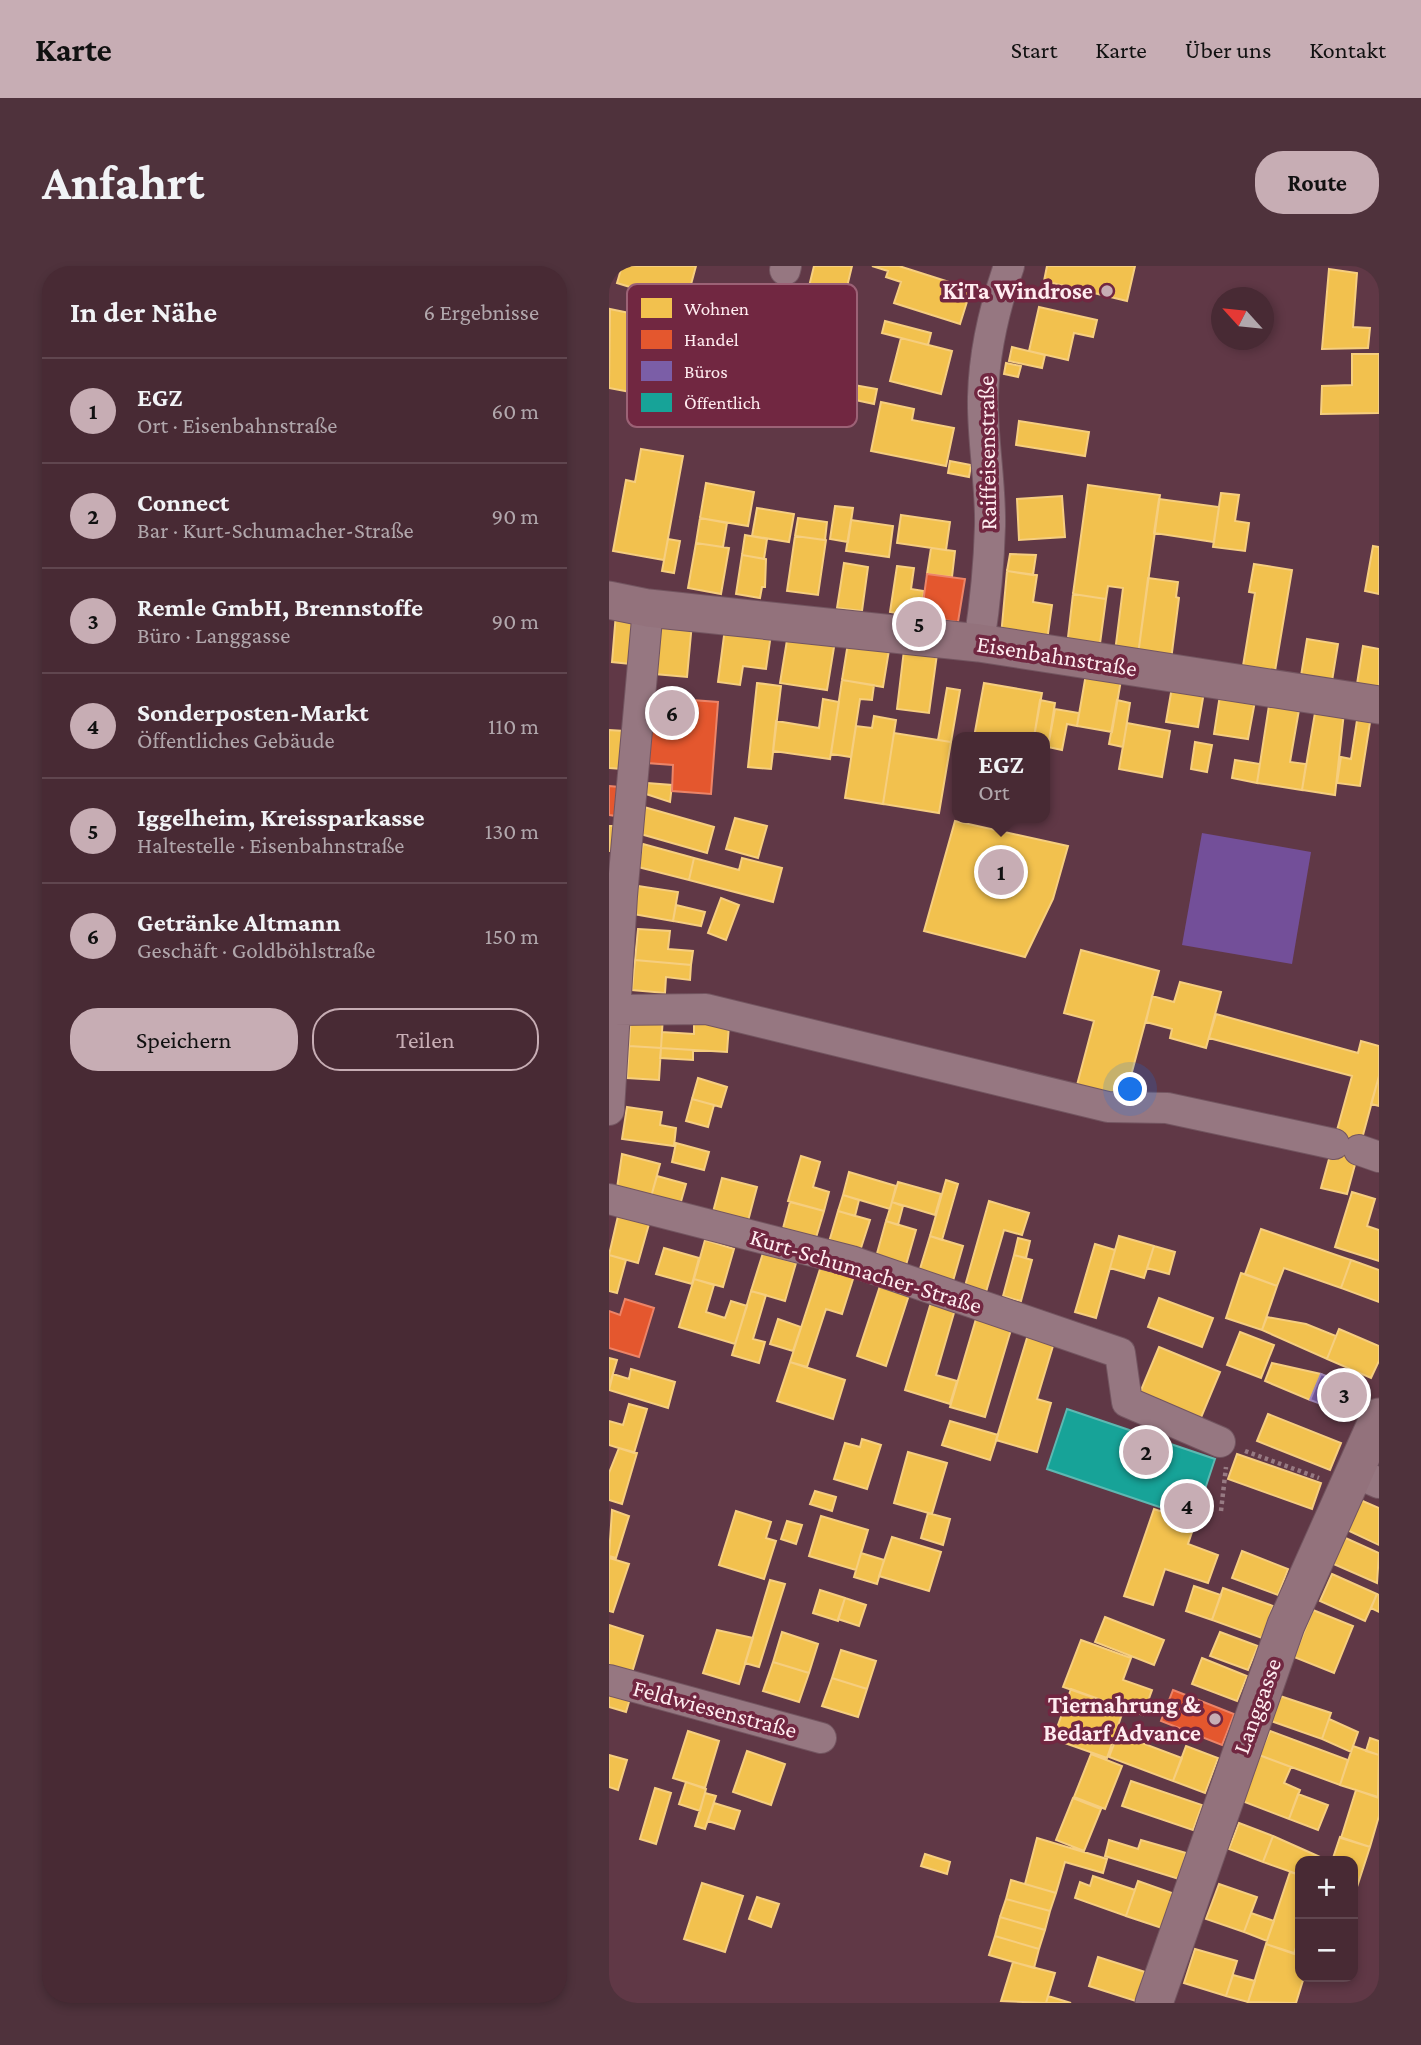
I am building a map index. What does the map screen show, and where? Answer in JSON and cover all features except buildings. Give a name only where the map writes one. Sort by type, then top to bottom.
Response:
[{"type":"main road","name":"Eisenbahnstraße","points":[[609,600],[648,608],[979,643],[1379,705]]},
{"type":"main road","name":"Langgasse","points":[[1154,2003],[1286,1625],[1360,1481],[1379,1418]]},
{"type":"street","name":"Raiffeisenstraße","points":[[979,643],[986,591],[990,524],[983,398],[987,347],[996,302],[1009,266]]},
{"type":"street","points":[[609,1110],[614,1010],[648,608]]},
{"type":"street","points":[[614,1010],[706,1009],[1108,1107],[1167,1108],[1357,1150]]},
{"type":"street","name":"Kurt-Schumacher-Straße","points":[[609,1199],[851,1261],[1120,1353],[1127,1402],[1224,1444]]},
{"type":"street","name":"Feldwiesenstraße","points":[[609,1680],[821,1738]]},
{"type":"path","points":[[1221,1511],[1224,1444],[1360,1481]]},
{"type":"shaded area","points":[[1202,833],[1311,852],[1292,964],[1182,945]]},
{"type":"place","name":"KiTa Windrose","points":[[1107,291]]},
{"type":"place","name":"Iggelheim, Kreissparkasse","points":[[919,624]]},
{"type":"place","name":"Getränke Altmann","points":[[672,713]]},
{"type":"place","name":"EGZ","points":[[1001,872]]},
{"type":"place","name":"Remle GmbH, Brennstoffe","points":[[1344,1395]]},
{"type":"place","name":"Connect","points":[[1146,1452]]},
{"type":"place","name":"Sonderposten-Markt","points":[[1187,1506]]},
{"type":"place","name":"Tiernahrung & Bedarf Advance","points":[[1215,1719]]}]
